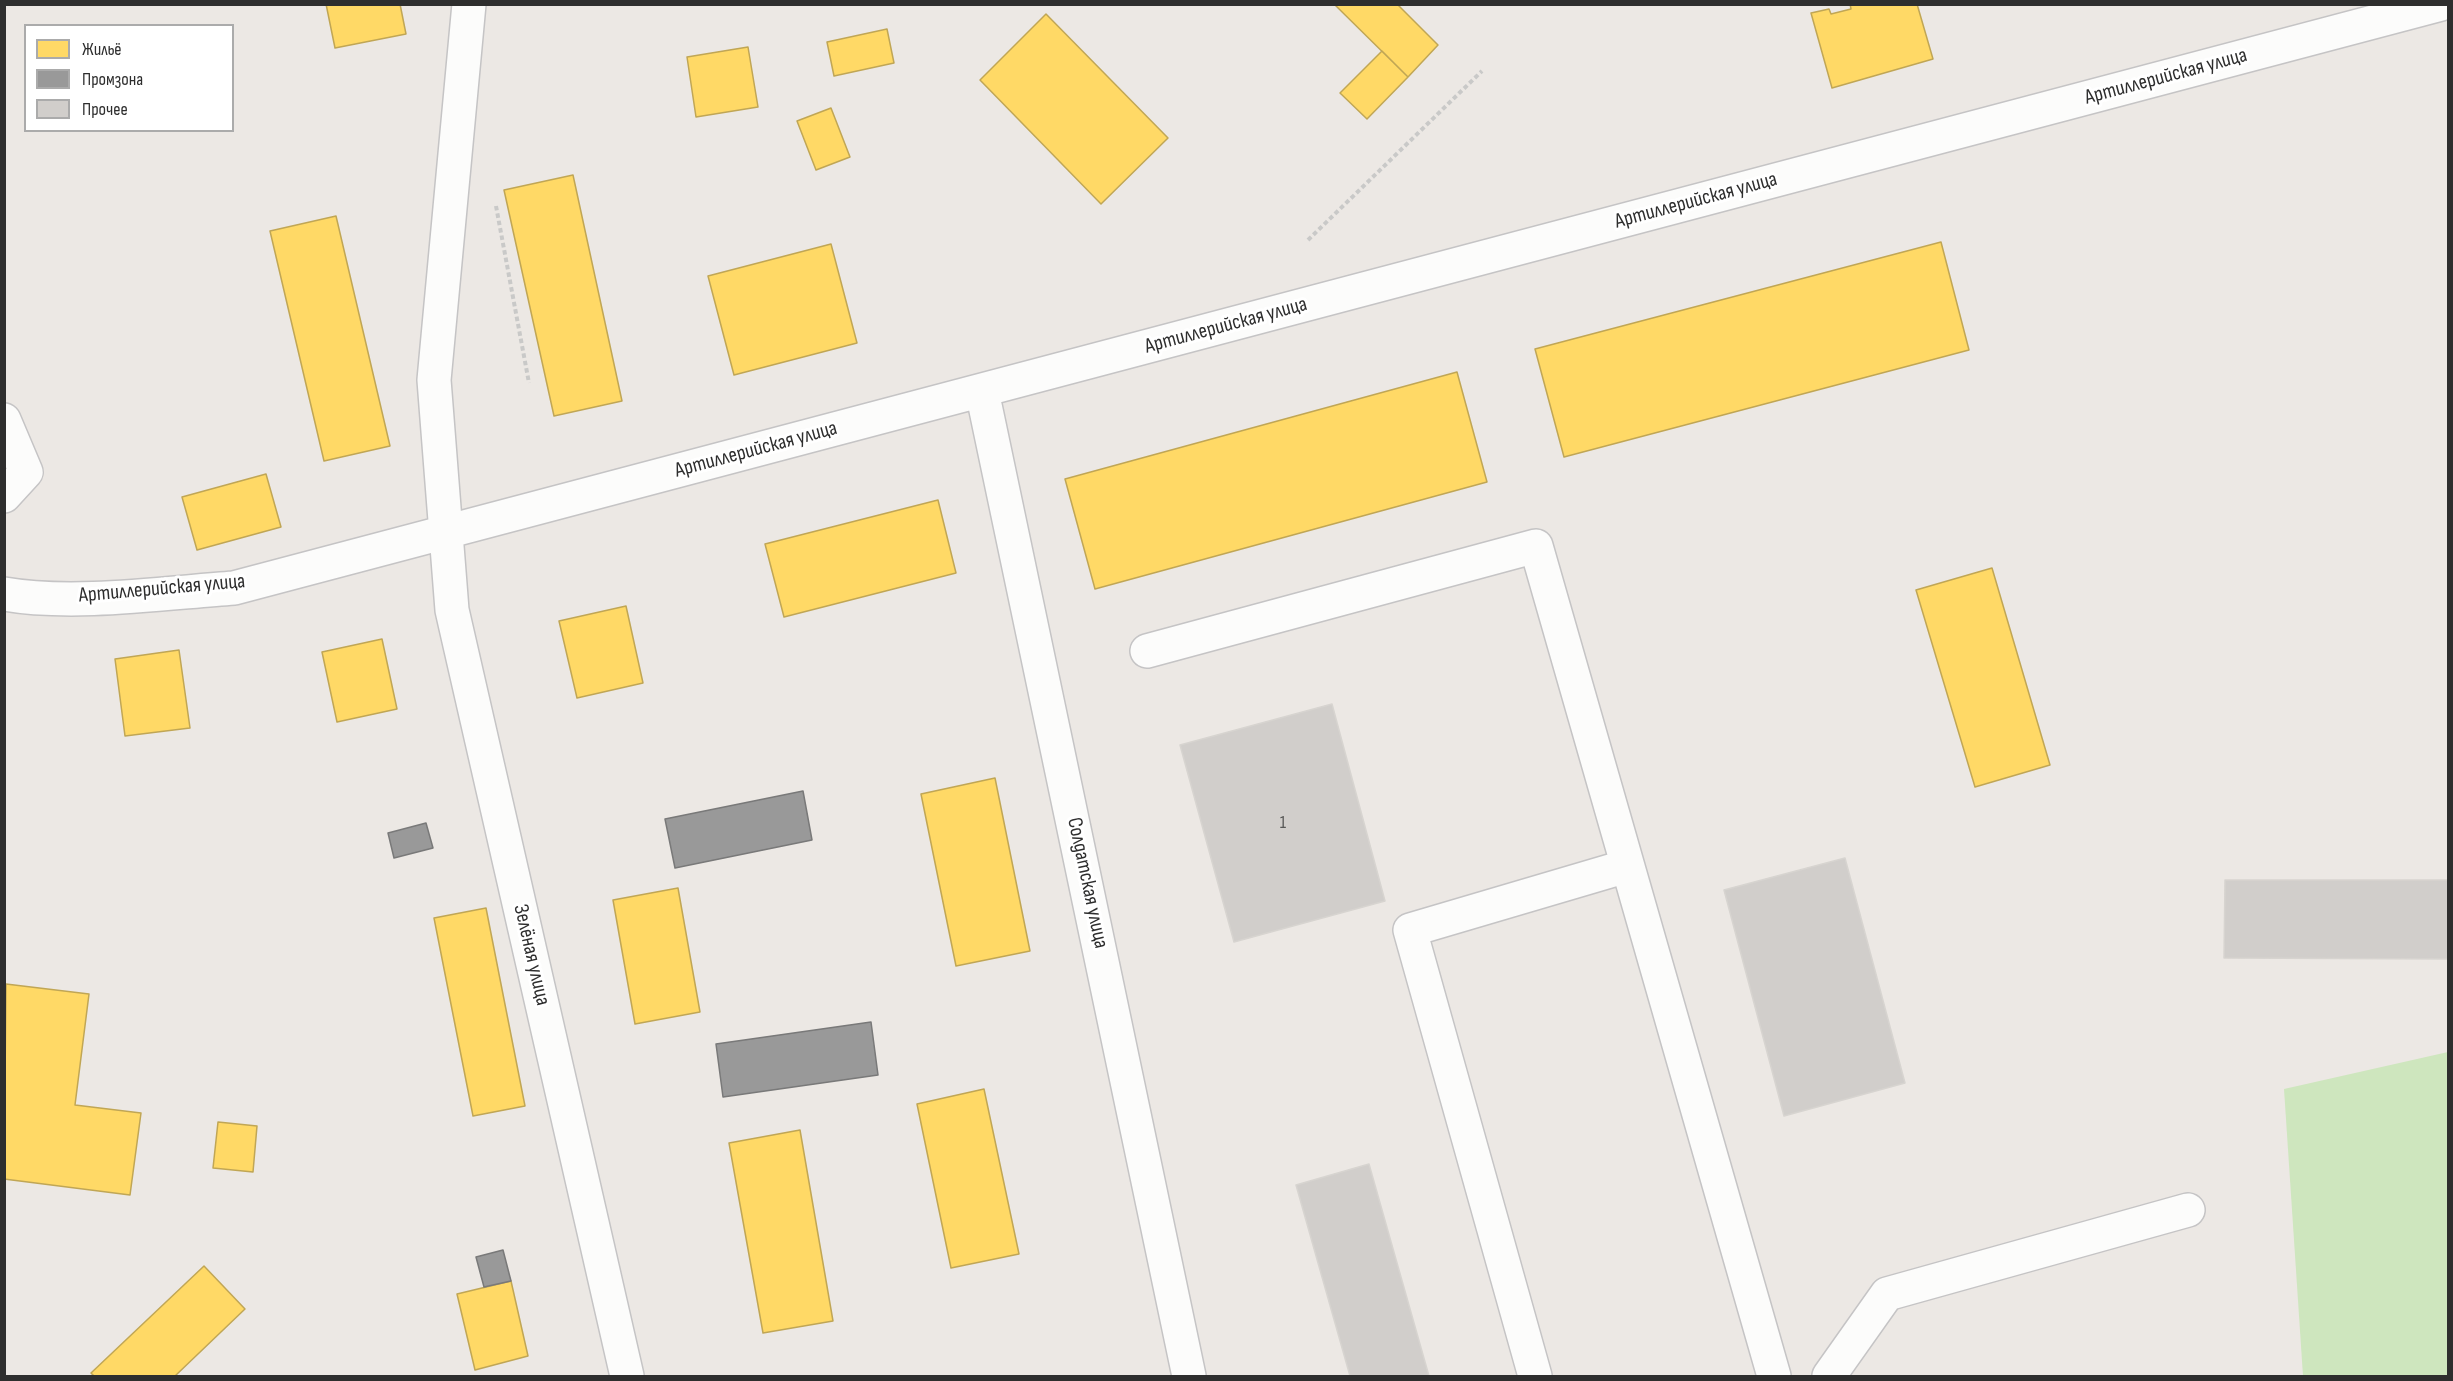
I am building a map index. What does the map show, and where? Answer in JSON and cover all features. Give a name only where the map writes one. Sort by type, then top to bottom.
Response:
[{"type":"street","name":"Зелёная улица","points":[[469,4],[434,380],[452,610],[627,1377]]},
{"type":"street","name":"Артиллерийская улица","points":[[4,594],[29,598],[234,588],[2441,4]]},
{"type":"street","name":"Солдатская улица","points":[[982,391],[1189,1377]]},
{"type":"street","points":[[4,420],[26,472],[4,496]]},
{"type":"street","points":[[1147,651],[1536,546],[1774,1377]]},
{"type":"street","points":[[1535,1377],[1410,930],[1627,866]]},
{"type":"street","points":[[1829,1377],[1887,1294],[2188,1210]]},
{"type":"path","points":[[1308,240],[1482,71]]},
{"type":"path","points":[[496,206],[529,382]]},
{"type":"green space","points":[[2448,1052],[2448,1376],[2303,1376],[2284,1089]]},
{"type":"building: Жильё","points":[[326,4],[400,4],[406,34],[335,48]]},
{"type":"building: Жильё","points":[[1334,4],[1397,4],[1438,45],[1408,77]]},
{"type":"building: Жильё","points":[[1850,4],[1917,4],[1933,59],[1832,88],[1811,13],[1829,9],[1831,14],[1851,9]]},
{"type":"building: Жильё","points":[[1046,14],[1168,138],[1101,204],[980,80]]},
{"type":"building: Жильё","points":[[887,29],[894,63],[834,76],[827,42]]},
{"type":"building: Жильё","points":[[748,47],[758,107],[696,117],[687,57]]},
{"type":"building: Жильё","points":[[1382,51],[1408,77],[1367,119],[1340,93]]},
{"type":"building: Жильё","points":[[831,108],[850,157],[816,170],[797,121]]},
{"type":"building: Жильё","points":[[573,175],[622,401],[554,416],[504,190]]},
{"type":"building: Жильё","points":[[336,216],[390,446],[324,461],[270,231]]},
{"type":"building: Жильё","points":[[1941,242],[1969,350],[1564,457],[1535,349]]},
{"type":"building: Жильё","points":[[831,244],[857,343],[734,375],[708,276]]},
{"type":"building: Жильё","points":[[1457,372],[1487,482],[1095,589],[1065,479]]},
{"type":"building: Жильё","points":[[266,474],[281,527],[197,550],[182,497]]},
{"type":"building: Жильё","points":[[938,500],[956,573],[784,617],[765,544]]},
{"type":"building: Жильё","points":[[1992,568],[2050,765],[1975,787],[1916,590]]},
{"type":"building: Жильё","points":[[626,606],[643,683],[577,698],[559,621]]},
{"type":"building: Жильё","points":[[382,639],[397,709],[337,722],[322,652]]},
{"type":"building: Жильё","points":[[179,650],[190,728],[125,736],[115,659]]},
{"type":"building: Жильё","points":[[995,778],[1030,951],[956,966],[921,794]]},
{"type":"building: Жильё","points":[[678,888],[700,1012],[635,1024],[613,900]]},
{"type":"building: Жильё","points":[[486,908],[525,1106],[473,1116],[434,918]]},
{"type":"building: Жильё","points":[[6,984],[89,994],[75,1105],[141,1113],[130,1195],[4,1179]]},
{"type":"building: Жильё","points":[[984,1089],[1019,1254],[951,1268],[917,1104]]},
{"type":"building: Жильё","points":[[218,1122],[257,1126],[253,1172],[213,1168]]},
{"type":"building: Жильё","points":[[800,1130],[833,1321],[763,1333],[729,1143]]},
{"type":"building: Жильё","points":[[204,1266],[245,1309],[175,1376],[94,1376],[91,1373]]},
{"type":"building: Жильё","points":[[511,1281],[528,1356],[475,1370],[457,1294]]},
{"type":"building: Промзона","points":[[803,791],[812,840],[675,868],[665,819]]},
{"type":"building: Промзона","points":[[426,823],[433,848],[394,858],[388,833]]},
{"type":"building: Промзона","points":[[871,1022],[878,1075],[723,1097],[716,1044]]},
{"type":"building: Промзона","points":[[503,1250],[511,1281],[484,1287],[476,1257]]},
{"type":"building: Прочее","points":[[1332,704],[1385,901],[1234,942],[1180,745]]},
{"type":"building: Прочее","points":[[1845,858],[1905,1083],[1784,1116],[1724,890]]},
{"type":"building: Прочее","points":[[2225,880],[2448,880],[2448,959],[2224,958]]},
{"type":"building: Прочее","points":[[1369,1164],[1429,1376],[1350,1376],[1296,1185]]}]
